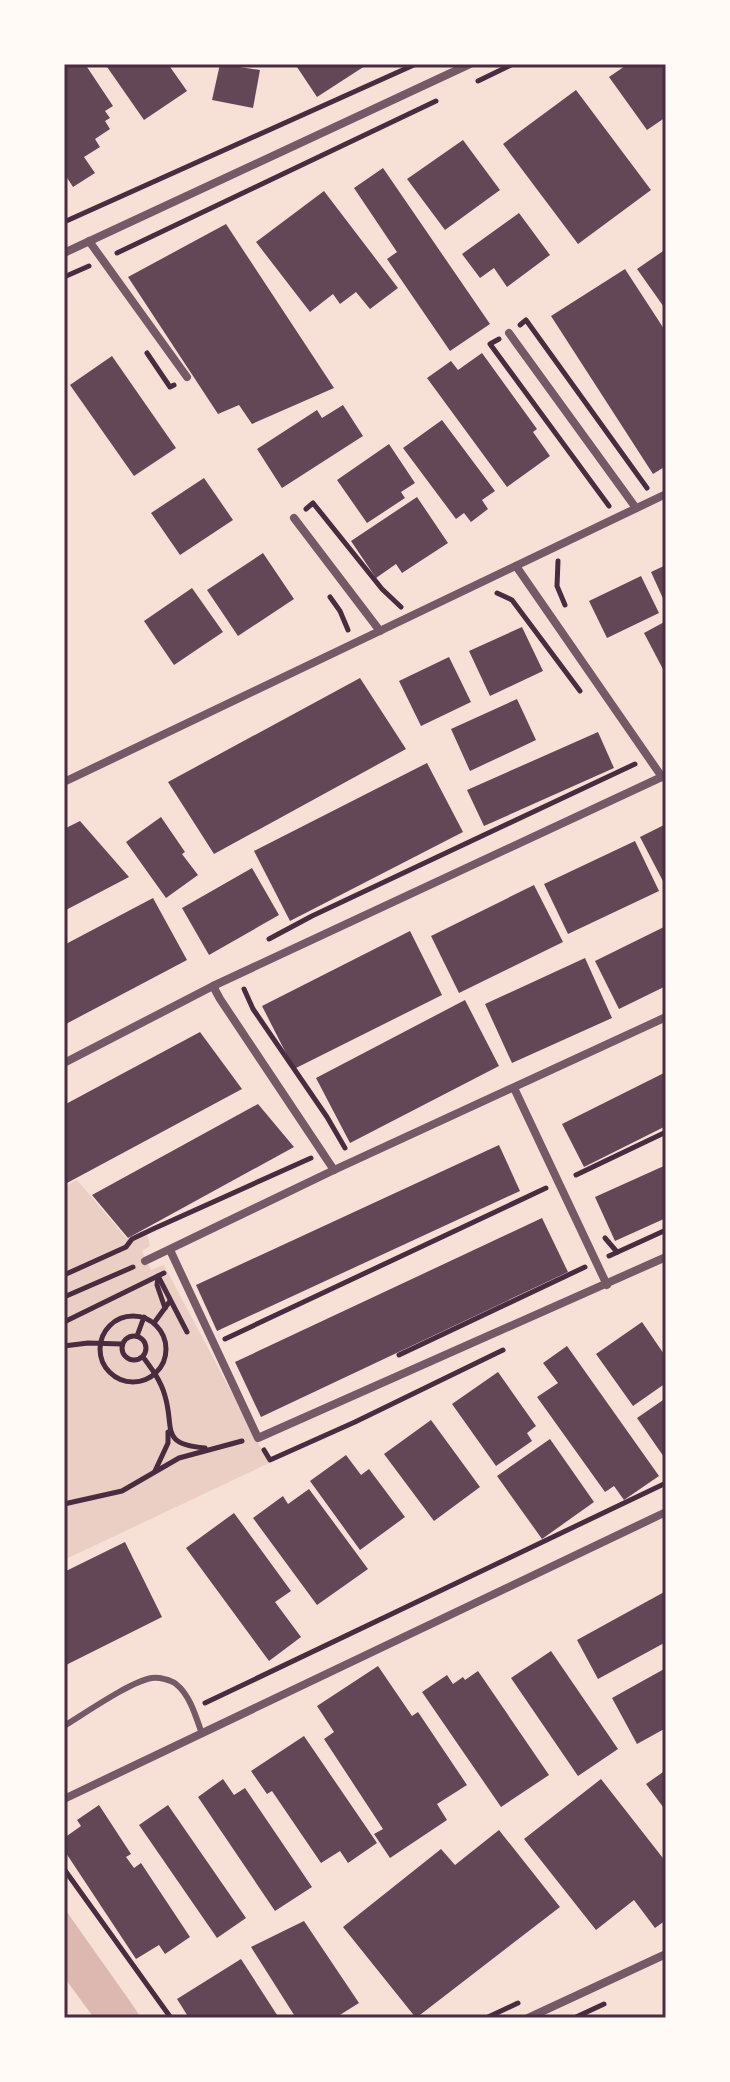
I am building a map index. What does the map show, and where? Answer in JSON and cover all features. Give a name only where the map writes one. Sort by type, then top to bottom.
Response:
[{"type":"street","points":[[64,253],[470,64]]},
{"type":"street","points":[[89,241],[187,377]]},
{"type":"street","points":[[509,333],[636,508]]},
{"type":"street","points":[[64,782],[666,494]]},
{"type":"street","points":[[294,518],[380,631]]},
{"type":"street","points":[[64,1063],[213,986],[664,776],[516,566]]},
{"type":"street","points":[[213,986],[334,1170]]},
{"type":"street","points":[[145,1261],[666,1017]]},
{"type":"street","points":[[514,1088],[607,1285]]},
{"type":"street","points":[[166,1252],[258,1438],[666,1257]]},
{"type":"street","points":[[64,1799],[666,1512]]},
{"type":"street","points":[[528,2018],[666,1954]]},
{"type":"lane","points":[[64,1726],[152,1678],[173,1681],[181,1689],[193,1709],[202,1734]]},
{"type":"path","points":[[64,222],[416,64]]},
{"type":"path","points":[[470,84],[513,64]]},
{"type":"path","points":[[64,277],[441,98]]},
{"type":"path","points":[[612,510],[490,344],[526,320],[632,464],[649,492]]},
{"type":"path","points":[[294,518],[313,503],[382,589],[404,609]]},
{"type":"path","points":[[558,560],[557,586],[572,614]]},
{"type":"path","points":[[493,590],[512,600],[587,701]]},
{"type":"path","points":[[624,752],[633,765]]},
{"type":"path","points":[[244,989],[253,1009],[345,1148]]},
{"type":"path","points":[[576,1175],[666,1132]]},
{"type":"path","points":[[214,1344],[547,1188]]},
{"type":"path","points":[[64,1275],[126,1247],[132,1239],[153,1229]]},
{"type":"path","points":[[395,1357],[666,1230]]},
{"type":"path","points":[[64,1297],[145,1261]]},
{"type":"path","points":[[64,1322],[158,1276],[157,1285],[165,1308],[154,1323]]},
{"type":"path","points":[[121,1317],[144,1317],[154,1323],[162,1331],[166,1354],[163,1365],[155,1374],[145,1380],[122,1380],[104,1366],[100,1344],[104,1332],[121,1317]]},
{"type":"path","points":[[137,1336],[144,1317]]},
{"type":"path","points":[[64,1346],[122,1344],[129,1337],[137,1336],[146,1344],[143,1357],[165,1394],[168,1427],[168,1443],[154,1472]]},
{"type":"path","points":[[122,1344],[123,1354],[129,1360],[143,1357]]},
{"type":"path","points":[[64,1504],[122,1491],[179,1458],[210,1448],[258,1438],[270,1460],[513,1345]]},
{"type":"path","points":[[168,1427],[178,1443],[210,1448]]},
{"type":"path","points":[[193,1709],[666,1483]]},
{"type":"path","points":[[64,1869],[171,2018]]},
{"type":"shaded area","points":[[77,1180],[127,1239],[147,1234],[150,1246],[142,1251],[151,1270],[164,1265],[269,1463],[64,1560],[64,1182],[67,1185]]},
{"type":"shaded area","points":[[64,1908],[141,2018],[94,2018],[64,1977]]},
{"type":"building","points":[[64,64],[85,64],[113,106],[105,111],[110,118],[105,121],[110,129],[95,139],[100,147],[84,157],[95,173],[73,187],[64,173]]},
{"type":"building","points":[[105,64],[168,64],[187,91],[144,120]]},
{"type":"building","points":[[220,64],[260,70],[253,108],[212,100]]},
{"type":"building","points":[[295,64],[368,64],[317,97]]},
{"type":"building","points":[[628,64],[666,64],[666,117],[647,130],[609,77]]},
{"type":"building","points":[[576,90],[651,190],[578,244],[503,144]]},
{"type":"building","points":[[463,140],[500,190],[445,230],[407,179]]},
{"type":"building","points":[[383,168],[490,324],[450,351],[387,259],[397,252],[354,188]]},
{"type":"building","points":[[324,191],[398,288],[370,309],[356,292],[340,304],[333,294],[310,312],[256,242]]},
{"type":"building","points":[[519,213],[550,255],[507,287],[494,268],[480,278],[462,254]]},
{"type":"building","points":[[226,224],[334,388],[252,424],[239,405],[218,414],[128,277]]},
{"type":"building","points":[[666,249],[666,310],[637,269]]},
{"type":"building","points":[[625,269],[666,332],[666,466],[653,474],[551,316]]},
{"type":"building","points":[[482,353],[537,429],[533,432],[550,456],[507,487],[427,378],[451,361],[458,370]]},
{"type":"building","points":[[112,356],[176,448],[134,476],[70,385]]},
{"type":"building","points":[[343,405],[363,436],[282,488],[257,449],[317,410],[322,418]]},
{"type":"building","points":[[442,420],[495,491],[482,500],[488,509],[471,522],[464,513],[456,519],[403,448]]},
{"type":"building","points":[[389,444],[415,483],[401,492],[405,498],[367,523],[337,480]]},
{"type":"building","points":[[204,478],[233,520],[180,555],[151,513]]},
{"type":"building","points":[[417,497],[448,543],[402,573],[396,564],[376,578],[351,541]]},
{"type":"building","points":[[263,553],[294,599],[238,636],[207,590]]},
{"type":"building","points":[[666,565],[666,605],[651,572]]},
{"type":"building","points":[[641,576],[659,613],[607,638],[589,601]]},
{"type":"building","points":[[192,588],[223,632],[174,665],[144,621]]},
{"type":"building","points":[[666,621],[666,675],[644,633]]},
{"type":"building","points":[[522,627],[543,671],[490,696],[469,651]]},
{"type":"building","points":[[449,657],[471,702],[421,726],[399,681]]},
{"type":"building","points":[[360,678],[406,749],[214,854],[168,782]]},
{"type":"building","points":[[517,699],[536,740],[470,771],[451,729]]},
{"type":"building","points":[[598,732],[614,768],[484,826],[467,790]]},
{"type":"building","points":[[427,763],[463,832],[290,921],[254,851]]},
{"type":"building","points":[[161,817],[198,875],[166,898],[126,842]]},
{"type":"building","points":[[80,821],[129,877],[64,911],[64,829]]},
{"type":"building","points":[[666,824],[666,887],[640,837]]},
{"type":"building","points":[[635,841],[659,891],[568,934],[544,884]]},
{"type":"building","points":[[252,868],[279,915],[209,955],[182,908]]},
{"type":"building","points":[[534,885],[563,942],[459,993],[431,936]]},
{"type":"building","points":[[153,898],[187,960],[64,1025],[64,945]]},
{"type":"building","points":[[666,926],[666,986],[619,1009],[595,961]]},
{"type":"building","points":[[410,931],[442,995],[294,1069],[262,1006]]},
{"type":"building","points":[[585,958],[612,1018],[512,1063],[485,1004]]},
{"type":"building","points":[[465,1000],[499,1066],[350,1143],[316,1078]]},
{"type":"building","points":[[200,1032],[242,1089],[67,1183],[64,1178],[64,1105]]},
{"type":"building","points":[[666,1072],[666,1126],[584,1167],[562,1124]]},
{"type":"building","points":[[258,1104],[294,1147],[128,1238],[92,1195]]},
{"type":"building","points":[[499,1145],[520,1191],[217,1331],[196,1285]]},
{"type":"building","points":[[666,1165],[666,1218],[615,1241],[595,1197]]},
{"type":"building","points":[[542,1218],[568,1272],[261,1417],[235,1362]]},
{"type":"building","points":[[642,1322],[666,1357],[666,1383],[633,1406],[596,1354]]},
{"type":"building","points":[[567,1346],[659,1476],[624,1500],[614,1486],[605,1492],[537,1397],[558,1383],[543,1363]]},
{"type":"building","points":[[498,1372],[536,1426],[527,1433],[532,1441],[496,1466],[452,1404]]},
{"type":"building","points":[[666,1398],[666,1460],[637,1418]]},
{"type":"building","points":[[431,1420],[480,1487],[434,1521],[384,1454]]},
{"type":"building","points":[[550,1439],[594,1502],[542,1539],[497,1476]]},
{"type":"building","points":[[346,1455],[361,1475],[369,1469],[405,1517],[360,1550],[310,1481]]},
{"type":"building","points":[[309,1489],[368,1569],[317,1605],[253,1518],[283,1496],[288,1504]]},
{"type":"building","points":[[234,1513],[291,1591],[275,1602],[301,1637],[269,1661],[186,1548]]},
{"type":"building","points":[[125,1542],[162,1617],[64,1666],[64,1572]]},
{"type":"building","points":[[666,1591],[666,1642],[598,1679],[577,1640]]},
{"type":"building","points":[[551,1651],[618,1749],[578,1776],[511,1678]]},
{"type":"building","points":[[378,1666],[412,1716],[418,1712],[467,1785],[437,1804],[447,1820],[390,1858],[374,1834],[383,1829],[324,1739],[334,1732],[317,1706]]},
{"type":"building","points":[[666,1668],[666,1728],[637,1744],[612,1698]]},
{"type":"building","points":[[478,1671],[549,1775],[501,1807],[422,1692],[447,1675],[453,1684]]},
{"type":"building","points":[[304,1736],[377,1843],[348,1863],[340,1851],[321,1863],[272,1791],[267,1794],[251,1771]]},
{"type":"building","points":[[666,1770],[666,1811],[646,1784]]},
{"type":"building","points":[[223,1779],[234,1795],[245,1788],[312,1887],[275,1911],[198,1797]]},
{"type":"building","points":[[601,1779],[666,1862],[666,1920],[655,1928],[634,1900],[596,1930],[524,1839]]},
{"type":"building","points":[[99,1805],[131,1854],[126,1857],[134,1868],[141,1863],[190,1937],[165,1954],[159,1945],[136,1959],[64,1850],[64,1838],[81,1826],[77,1820]]},
{"type":"building","points":[[168,1805],[246,1918],[217,1938],[139,1825]]},
{"type":"building","points":[[499,1830],[560,1907],[416,2018],[343,1927],[441,1849],[455,1865]]},
{"type":"building","points":[[304,1921],[359,2003],[335,2018],[296,2018],[251,1947]]},
{"type":"building","points":[[241,1959],[279,2018],[189,2018],[177,1999]]}]
